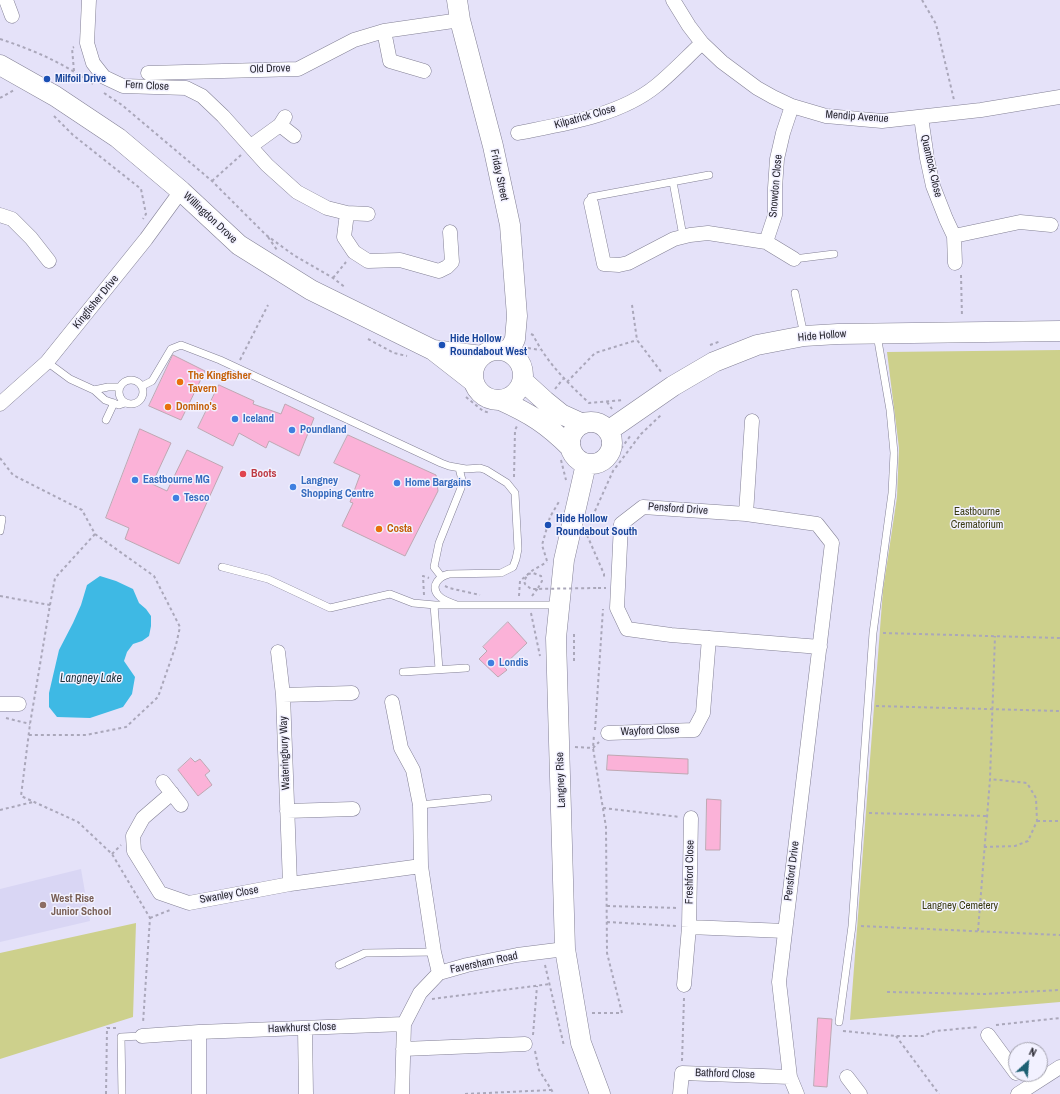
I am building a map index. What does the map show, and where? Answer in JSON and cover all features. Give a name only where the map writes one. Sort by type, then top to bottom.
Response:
[{"type":"main road","name":"Friday Street","points":[[457,0],[460,20],[493,146],[510,225],[518,316],[517,329],[511,349]]},
{"type":"main road","name":"Willingdon Drove","points":[[0,65],[55,96],[118,138],[181,191],[239,245],[311,290],[433,350],[482,356]]},
{"type":"main road","name":"Hide Hollow","points":[[608,432],[673,386],[714,362],[757,345],[804,336],[876,333],[1060,331]]},
{"type":"main road","points":[[497,407],[515,394],[523,381],[524,374],[519,361],[511,349],[495,350],[482,356],[474,368],[468,388],[478,390],[484,396],[492,400],[497,407],[522,410],[544,423],[565,451],[586,464],[600,462],[606,458],[612,445],[611,438],[603,426],[597,423],[583,424],[577,428],[565,451]]},
{"type":"main road","name":"Willingdon Drove","points":[[433,350],[468,388]]},
{"type":"main road","points":[[523,381],[561,414],[583,424]]},
{"type":"main road","name":"Langney Rise","points":[[586,464],[564,560],[558,605],[556,638],[565,949],[581,1043],[600,1094]]},
{"type":"street","points":[[6,0],[12,16]]},
{"type":"street","name":"Fern Close","points":[[89,0],[87,43],[93,63],[104,77],[123,86],[186,88],[202,96],[251,146],[267,165],[297,192],[327,208],[347,213],[368,214]]},
{"type":"street","name":"Mendip Avenue","points":[[673,0],[689,26],[702,43],[722,62],[757,88],[792,106],[826,116],[882,121],[981,110],[1060,97]]},
{"type":"street","name":"Old Drove","points":[[148,73],[298,69],[354,40],[384,31],[460,20]]},
{"type":"street","points":[[384,31],[390,61],[424,71]]},
{"type":"street","name":"Kilpatrick Close","points":[[518,133],[578,120],[616,109],[655,87],[702,43]]},
{"type":"street","name":"Snowdon Close","points":[[766,242],[775,216],[777,159],[783,133],[792,106]]},
{"type":"street","name":"Quantock Close","points":[[921,117],[933,186],[954,236],[956,263]]},
{"type":"street","points":[[251,146],[283,121],[294,136]]},
{"type":"street","name":"Kingfisher Drive","points":[[0,404],[48,362],[146,239],[181,191]]},
{"type":"street","points":[[591,203],[604,264],[619,265],[628,263],[674,239],[684,236],[708,233],[766,242],[794,260]]},
{"type":"street","points":[[347,213],[344,237],[354,252],[368,261],[400,260],[439,271],[447,267],[452,262],[450,232]]},
{"type":"street","points":[[0,215],[12,219],[31,238],[49,262]]},
{"type":"street","points":[[954,236],[1020,222],[1051,225]]},
{"type":"street","points":[[746,514],[752,421]]},
{"type":"street","name":"Pensford Drive","points":[[797,1094],[790,1077],[779,982],[820,647],[832,543],[817,524],[746,514],[643,507],[621,524],[617,608],[627,629],[671,635],[820,647]]},
{"type":"street","name":"Wayford Close","points":[[608,733],[694,730],[704,713],[709,638]]},
{"type":"street","name":"Wateringbury Way","points":[[278,652],[283,695],[290,884]]},
{"type":"street","points":[[283,695],[352,693]]},
{"type":"street","points":[[392,702],[401,748],[413,770],[420,805],[421,866],[434,952],[439,973]]},
{"type":"street","points":[[1,711],[19,704]]},
{"type":"street","name":"Swanley Close","points":[[181,805],[168,788],[143,818],[133,836],[134,851],[160,893],[189,903],[290,884],[421,866]]},
{"type":"street","points":[[287,811],[353,809]]},
{"type":"street","name":"Freshford Close","points":[[684,985],[689,927],[691,818]]},
{"type":"street","points":[[689,927],[785,931]]},
{"type":"street","name":"Faversham Road","points":[[402,1094],[404,1024],[420,993],[439,973],[467,965],[517,955],[565,949]]},
{"type":"street","name":"Hawkhurst Close","points":[[142,1036],[199,1032],[404,1024]]},
{"type":"street","points":[[305,1029],[306,1094]]},
{"type":"street","points":[[987,1029],[1008,1062]]},
{"type":"street","points":[[199,1032],[200,1094]]},
{"type":"street","points":[[403,1049],[525,1044]]},
{"type":"street","points":[[1023,1091],[1060,1067]]},
{"type":"street","name":"Bathford Close","points":[[680,1094],[682,1073],[790,1077]]},
{"type":"street","points":[[848,1077],[860,1094]]},
{"type":"lane","points":[[591,203],[591,197],[709,175]]},
{"type":"lane","points":[[673,182],[684,236]]},
{"type":"lane","points":[[794,260],[834,254]]},
{"type":"lane","points":[[795,293],[804,336]]},
{"type":"lane","points":[[839,1022],[852,926],[874,633],[892,493],[894,453],[890,410],[876,333]]},
{"type":"lane","points":[[142,386],[152,381],[171,349],[181,345],[220,360],[441,463],[466,469],[480,468],[495,474],[507,483],[515,493],[518,549],[516,559],[512,567],[500,573],[449,574],[439,578]]},
{"type":"lane","points":[[48,362],[70,379],[94,390],[104,400],[119,405],[125,403],[134,404],[140,400],[144,393],[142,386],[137,380],[128,379],[120,386],[120,396],[125,403]]},
{"type":"lane","points":[[94,390],[120,386]]},
{"type":"lane","points":[[106,420],[114,403]]},
{"type":"lane","points":[[458,605],[446,601],[438,595],[435,588],[439,578],[434,567],[439,543],[461,488],[462,480],[459,468]]},
{"type":"lane","points":[[0,531],[2,519]]},
{"type":"lane","points":[[222,567],[268,579],[330,608],[390,594],[414,603],[434,605],[558,605]]},
{"type":"lane","points":[[434,605],[439,669]]},
{"type":"lane","points":[[403,672],[466,668]]},
{"type":"lane","points":[[420,805],[488,798]]},
{"type":"lane","points":[[339,965],[365,953],[434,952]]},
{"type":"lane","points":[[122,1094],[122,1037],[142,1036]]},
{"type":"path","points":[[922,0],[936,24],[955,102],[955,113]]},
{"type":"path","points":[[0,39],[34,51],[61,64],[98,88]]},
{"type":"path","points":[[0,98],[17,89]]},
{"type":"path","points":[[104,93],[122,105],[212,181],[266,235],[278,250]]},
{"type":"path","points":[[73,135],[141,189],[146,214],[143,219]]},
{"type":"path","points":[[212,181],[251,146]]},
{"type":"path","points":[[266,235],[295,256],[333,278],[349,291]]},
{"type":"path","points":[[333,278],[354,252]]},
{"type":"path","points":[[956,263],[961,268],[962,332]]},
{"type":"path","points":[[240,361],[268,305]]},
{"type":"path","points":[[632,305],[637,340],[662,372],[656,377]]},
{"type":"path","points":[[368,339],[394,353],[409,356]]},
{"type":"path","points":[[707,347],[727,339]]},
{"type":"path","points":[[567,382],[595,353],[637,340]]},
{"type":"path","points":[[511,349],[540,350],[567,382],[589,403],[623,400],[630,396]]},
{"type":"path","points":[[468,388],[483,411],[497,407]]},
{"type":"path","points":[[588,528],[613,471],[641,434],[664,412]]},
{"type":"path","points":[[510,487],[514,476],[515,430],[519,422]]},
{"type":"path","points":[[565,451],[567,485]]},
{"type":"path","points":[[0,458],[14,475],[82,510],[95,534],[154,576],[180,627],[176,645],[158,697],[126,727],[86,735],[29,735]]},
{"type":"path","points":[[547,562],[542,545],[550,517],[561,499]]},
{"type":"path","points":[[95,534],[55,578],[30,724],[21,796],[78,822],[112,854],[150,918],[142,1036]]},
{"type":"path","points":[[585,541],[586,534],[604,574],[605,588]]},
{"type":"path","points":[[531,598],[538,588],[542,581],[541,576],[533,573],[528,574],[524,581],[525,584],[531,589],[598,588]]},
{"type":"path","points":[[424,604],[423,576],[439,578],[449,588],[485,596]]},
{"type":"path","points":[[575,592],[576,584]]},
{"type":"path","points":[[0,596],[50,605]]},
{"type":"path","points":[[513,598],[519,596],[525,597]]},
{"type":"path","points":[[590,1014],[622,1014],[607,953],[606,828],[593,748],[604,604]]},
{"type":"path","points":[[574,630],[574,669]]},
{"type":"path","points":[[874,633],[1060,638]]},
{"type":"path","points":[[978,931],[990,779],[995,636]]},
{"type":"path","points":[[869,706],[992,708],[1060,711]]},
{"type":"path","points":[[1,711],[30,724]]},
{"type":"path","points":[[575,747],[593,748],[608,733]]},
{"type":"path","points":[[575,743],[576,754]]},
{"type":"path","points":[[984,847],[1015,846],[1028,841],[1037,821],[1036,798],[1027,783],[990,779]]},
{"type":"path","points":[[0,810],[34,802]]},
{"type":"path","points":[[603,808],[691,818]]},
{"type":"path","points":[[860,812],[986,816]]},
{"type":"path","points":[[1037,821],[1060,821]]},
{"type":"path","points":[[607,906],[689,908]]},
{"type":"path","points":[[607,922],[689,927]]},
{"type":"path","points":[[852,926],[1060,935]]},
{"type":"path","points":[[416,1001],[550,984]]},
{"type":"path","points":[[682,1073],[684,985]]},
{"type":"path","points":[[887,992],[984,994],[1060,990]]},
{"type":"path","points":[[839,1022],[842,1031],[896,1036],[923,1036],[936,1031],[987,1029],[1060,1018]]},
{"type":"path","points":[[896,1036],[939,1094]]},
{"type":"path","points":[[465,1094],[551,1090]]},
{"type":"shaded area","name":"West Rise Junior School","points":[[81,869],[90,921],[0,942],[0,889]]},
{"type":"green space","name":"Langney Cemetery","points":[[1060,350],[1060,1002],[850,1020],[883,590],[897,497],[899,448],[887,352]]},
{"type":"green space","points":[[136,923],[133,1017],[0,1059],[0,953]]},
{"type":"water","name":"Langney Lake","points":[[100,576],[116,581],[133,589],[139,603],[151,616],[149,636],[142,641],[133,644],[127,652],[124,661],[135,677],[132,694],[123,707],[90,718],[57,717],[49,707],[49,693],[59,650],[81,605],[87,585]]},
{"type":"building","points":[[173,355],[205,371],[181,420],[149,406]]},
{"type":"building","points":[[219,385],[254,401],[253,404],[281,414],[285,404],[314,418],[299,456],[269,441],[266,448],[239,433],[233,446],[198,428]]},
{"type":"building","name":"Tesco","points":[[140,429],[171,443],[152,484],[167,491],[187,450],[223,467],[179,564],[125,539],[129,528],[106,518]]},
{"type":"building","name":"Home Bargains","points":[[348,435],[436,475],[438,491],[405,556],[342,526],[353,503],[350,502],[360,475],[334,463]]},
{"type":"building","points":[[508,622],[527,643],[503,666],[507,670],[498,677],[479,659],[487,651],[483,647]]},
{"type":"building","points":[[608,755],[688,759],[688,774],[607,770]]},
{"type":"building","points":[[191,758],[195,762],[200,759],[210,771],[205,775],[212,785],[198,796],[178,770]]},
{"type":"building","points":[[707,799],[721,800],[720,850],[706,850]]},
{"type":"building","points":[[818,1018],[832,1019],[827,1087],[814,1086]]},
{"type":"place","name":"Milfoil Drive","points":[[47,79]]},
{"type":"place","name":"Hide Hollow Roundabout West","points":[[442,345]]},
{"type":"place","name":"The Kingfisher Tavern","points":[[180,382]]},
{"type":"place","name":"Domino's","points":[[168,407]]},
{"type":"place","name":"Iceland","points":[[235,419]]},
{"type":"place","name":"Poundland","points":[[292,430]]},
{"type":"place","name":"Boots","points":[[243,474]]},
{"type":"place","name":"Eastbourne MG","points":[[135,480]]},
{"type":"place","name":"Home Bargains","points":[[397,483]]},
{"type":"place","name":"Langney Shopping Centre","points":[[293,487]]},
{"type":"place","name":"Tesco","points":[[176,498]]},
{"type":"place","name":"Hide Hollow Roundabout South","points":[[548,525]]},
{"type":"place","name":"Costa","points":[[379,529]]},
{"type":"place","name":"Londis","points":[[491,663]]},
{"type":"place","name":"West Rise Junior School","points":[[43,905]]},
{"type":"park label","name":"Eastbourne Crematorium","points":[[977,518]]}]
